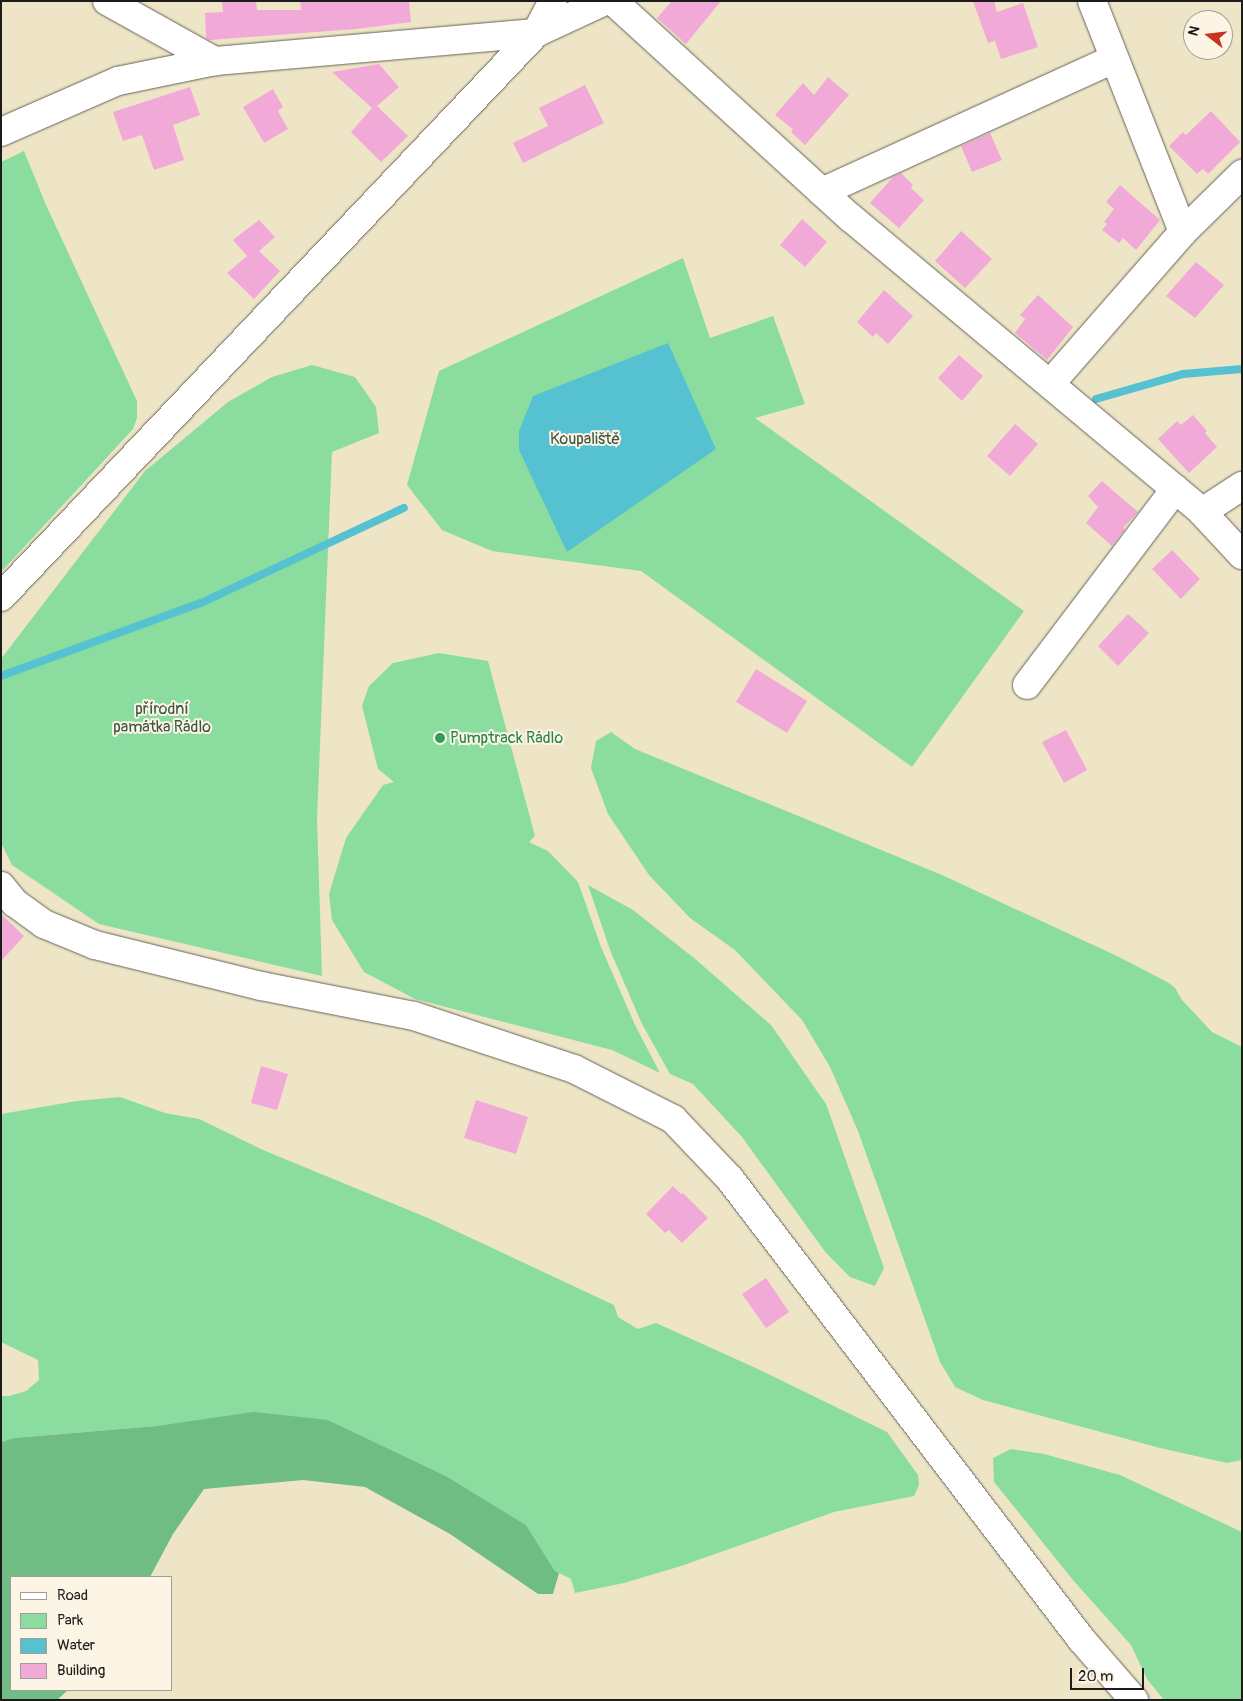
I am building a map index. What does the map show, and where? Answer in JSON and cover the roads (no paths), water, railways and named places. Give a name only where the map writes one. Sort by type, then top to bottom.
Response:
[{"type":"street","points":[[107,1],[215,61]]},
{"type":"street","points":[[1,597],[536,33],[554,1]]},
{"type":"street","points":[[1,132],[118,81],[215,61],[536,33],[605,1]]},
{"type":"street","points":[[614,1],[822,192],[1202,512],[1242,555]]},
{"type":"street","points":[[1092,1],[1183,232]]},
{"type":"street","points":[[822,192],[1114,59]]},
{"type":"street","points":[[1050,384],[1183,232],[1242,174]]},
{"type":"street","points":[[1202,512],[1242,486]]},
{"type":"street","points":[[1026,685],[1175,489]]},
{"type":"street","points":[[1,886],[15,903],[44,924],[96,945],[261,986],[414,1016],[574,1069],[673,1119],[730,1179],[1081,1639],[1134,1700]]},
{"type":"water","points":[[668,343],[716,449],[567,552],[519,450],[519,431],[533,396]]},
{"type":"waterway","points":[[1096,399],[1183,374],[1242,369]]},
{"type":"waterway","points":[[1,676],[201,603],[404,508]]},
{"type":"place","name":"Pumptrack Rádlo","points":[[440,738]]},
{"type":"park label","name":"Koupaliště","points":[[585,439]]},
{"type":"park label","name":"přírodní památka Rádlo","points":[[162,718]]}]
